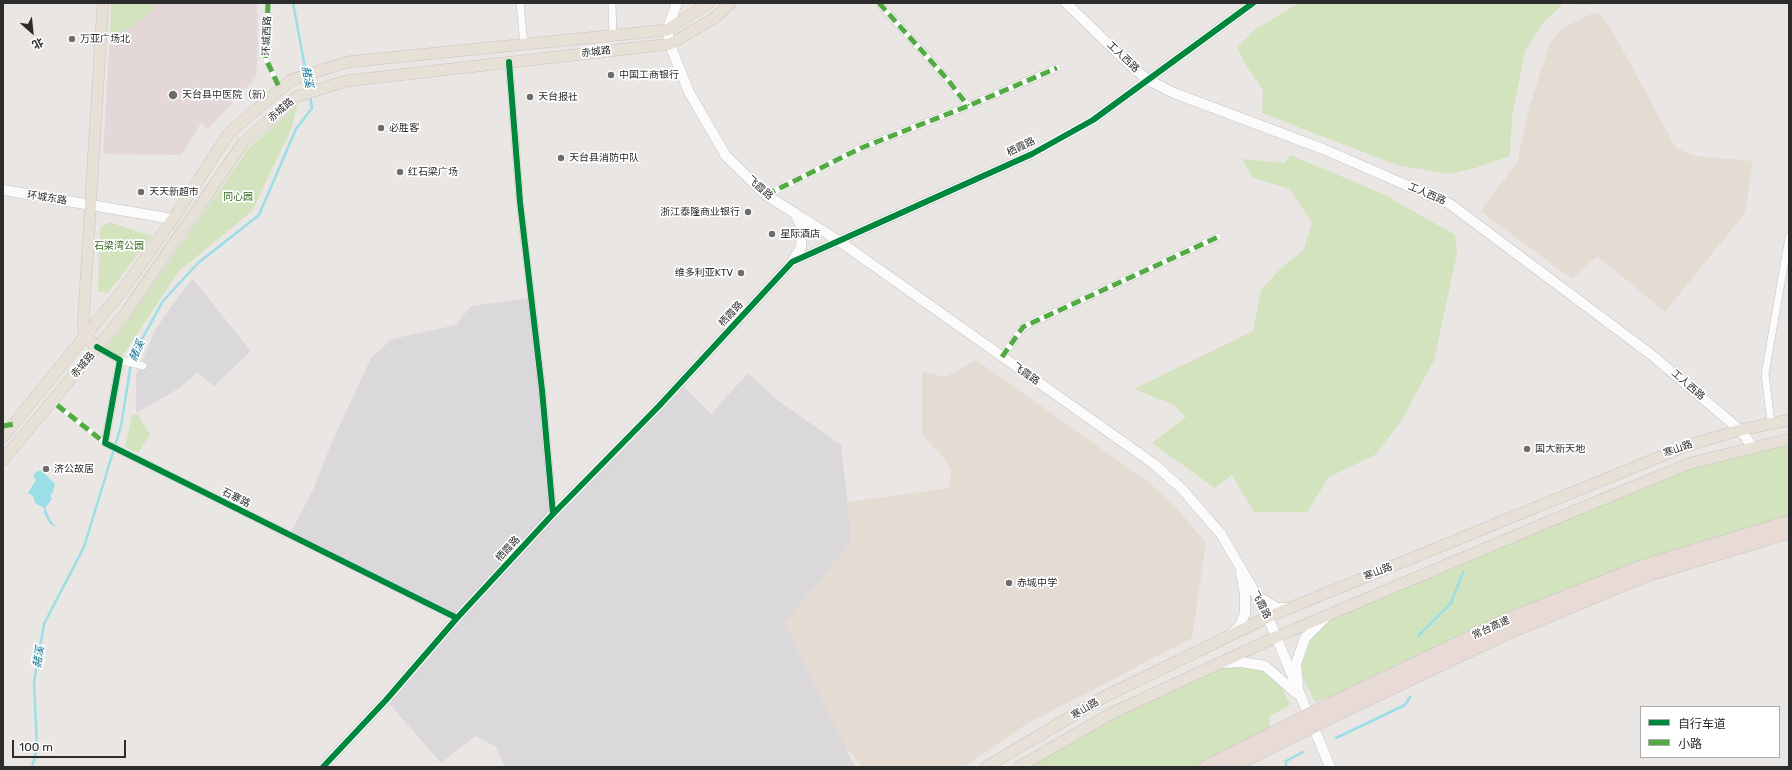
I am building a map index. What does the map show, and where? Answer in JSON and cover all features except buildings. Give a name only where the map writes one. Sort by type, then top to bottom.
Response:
[{"type":"highway","name":"常台高速","points":[[1206,767],[1273,739],[1333,710],[1504,621],[1641,567],[1789,522]]},
{"type":"highway","name":"常台高速","points":[[1333,710],[1508,632],[1644,576],[1789,532]]},
{"type":"highway","name":"常台高速","points":[[1231,767],[1273,739]]},
{"type":"main road","points":[[97,347],[85,336],[83,326],[103,3]]},
{"type":"main road","points":[[667,30],[677,3]]},
{"type":"main road","name":"赤城路","points":[[3,437],[8,425],[125,287],[173,219],[229,133],[291,80],[347,62],[524,46],[667,30],[709,3]]},
{"type":"main road","name":"赤城路","points":[[3,460],[125,314],[243,143],[296,97],[346,81],[670,44],[713,19],[731,3]]},
{"type":"main road","name":"工人西路","points":[[1066,3],[1130,65],[1148,80],[1174,94],[1324,150],[1450,204],[1653,356],[1740,430],[1753,446]]},
{"type":"main road","name":"飞霞路","points":[[667,30],[670,44],[689,92],[726,156],[766,195],[839,241],[1154,464],[1182,489],[1221,534],[1257,596],[1268,618],[1330,767]]},
{"type":"main road","points":[[453,52],[456,68]]},
{"type":"main road","name":"环城东路","points":[[3,190],[173,219]]},
{"type":"main road","points":[[792,262],[801,247],[802,229],[796,215]]},
{"type":"main road","name":"寒山路","points":[[986,767],[1104,697],[1229,636],[1291,608],[1686,446],[1740,430],[1789,420]]},
{"type":"main road","name":"寒山路","points":[[1019,767],[1112,713],[1276,637],[1691,463],[1753,446],[1789,439]]},
{"type":"main road","points":[[1229,636],[1238,627],[1246,614],[1245,594],[1238,564]]},
{"type":"main road","points":[[1257,596],[1277,608],[1291,608]]},
{"type":"main road","points":[[1299,695],[1296,664],[1305,638],[1327,616]]},
{"type":"main road","points":[[1219,663],[1241,662],[1265,666],[1299,695]]},
{"type":"street","name":"环城西路","points":[[268,3],[266,59],[280,89]]},
{"type":"street","points":[[520,3],[524,46]]},
{"type":"street","points":[[612,3],[613,36]]},
{"type":"street","points":[[879,3],[948,80],[968,106]]},
{"type":"street","name":"栖霞路","points":[[323,767],[386,700],[458,618],[553,514],[660,406],[792,262],[1032,154],[1093,120],[1253,3]]},
{"type":"street","points":[[509,62],[520,202],[542,390],[553,514]]},
{"type":"street","points":[[766,195],[861,148],[968,106],[1057,68]]},
{"type":"street","points":[[1002,357],[1024,327],[1218,237]]},
{"type":"street","points":[[1771,423],[1765,374],[1789,237]]},
{"type":"street","points":[[97,347],[120,360],[143,366]]},
{"type":"street","points":[[58,405],[105,443],[120,360]]},
{"type":"street","name":"石寨路","points":[[105,443],[289,536],[458,618]]},
{"type":"shaded area","name":"天台县中医院（新）","points":[[154,3],[257,3],[258,49],[256,77],[208,129],[201,123],[181,155],[103,154],[110,36],[128,29],[152,10]]},
{"type":"shaded area","points":[[1594,13],[1601,15],[1612,30],[1676,148],[1695,156],[1753,161],[1745,213],[1665,312],[1597,256],[1572,279],[1480,211],[1517,163],[1530,105],[1550,43],[1563,28]]},
{"type":"shaded area","points":[[193,279],[251,351],[214,386],[197,373],[178,389],[136,413],[136,375],[155,330],[183,290]]},
{"type":"shaded area","points":[[531,298],[553,513],[680,383],[711,414],[748,373],[776,399],[841,445],[852,542],[785,623],[855,767],[505,767],[495,746],[475,736],[441,763],[386,700],[457,618],[289,536],[314,488],[332,442],[371,358],[392,339],[456,325],[471,306]]},
{"type":"shaded area","name":"赤城中学","points":[[976,360],[1147,481],[1175,506],[1206,543],[1192,638],[1025,725],[963,767],[862,767],[843,743],[785,623],[852,542],[848,502],[949,488],[951,470],[945,459],[922,435],[922,372],[946,377]]},
{"type":"green space","points":[[111,3],[154,3],[153,10],[128,29],[110,36]]},
{"type":"green space","points":[[1299,3],[1592,3],[1588,5],[1563,4],[1542,24],[1525,51],[1512,117],[1510,156],[1475,168],[1448,174],[1397,165],[1262,113],[1263,90],[1245,64],[1237,47],[1256,29]]},
{"type":"green space","name":"同心园","points":[[297,105],[292,127],[252,211],[178,272],[120,360],[103,351],[130,318],[249,148]]},
{"type":"green space","points":[[1290,155],[1383,194],[1455,235],[1457,254],[1434,360],[1403,418],[1375,455],[1329,477],[1307,512],[1254,512],[1232,475],[1215,488],[1152,443],[1186,417],[1174,405],[1134,389],[1253,331],[1261,290],[1282,267],[1303,251],[1312,223],[1290,189],[1253,178],[1242,159],[1285,163]]},
{"type":"green space","name":"石梁湾公园","points":[[109,222],[152,236],[108,293],[98,291],[100,228]]},
{"type":"green space","points":[[132,415],[138,415],[150,434],[138,453],[125,447]]},
{"type":"green space","points":[[1789,439],[1789,522],[1331,704],[1327,697],[1315,702],[1296,664],[1305,638],[1327,616],[1691,463]]},
{"type":"green space","points":[[1219,663],[1265,666],[1283,680],[1283,690],[1290,705],[1269,717],[1271,734],[1206,767],[1019,767]]},
{"type":"water","points":[[41,470],[55,484],[53,492],[50,496],[52,499],[45,508],[51,521],[57,527],[50,524],[44,513],[44,508],[35,503],[33,496],[28,493],[36,480],[33,477],[36,472]]},
{"type":"waterway","name":"赭溪","points":[[293,3],[306,73]]},
{"type":"waterway","name":"赭溪","points":[[306,77],[309,90]]},
{"type":"waterway","name":"赭溪","points":[[32,767],[37,749],[34,682],[44,624],[84,547],[121,426],[132,357],[163,301],[198,263],[259,215],[296,129],[312,108],[310,95]]},
{"type":"waterway","points":[[1418,636],[1451,603],[1463,572]]},
{"type":"waterway","points":[[1336,738],[1405,705],[1410,697]]},
{"type":"waterway","points":[[1286,767],[1286,761],[1303,752]]},
{"type":"marked path","points":[[268,3],[266,59],[280,89]]},
{"type":"marked path","points":[[879,3],[948,80],[968,106]]},
{"type":"marked path","points":[[766,195],[861,148],[968,106],[1057,68]]},
{"type":"marked path","points":[[1002,357],[1023,327],[1218,237]]},
{"type":"marked path","points":[[57,405],[105,443]]},
{"type":"marked path","points":[[3,426],[14,424]]},
{"type":"cycle path","points":[[323,767],[386,700],[457,618],[553,514],[659,406],[792,262],[1032,154],[1093,120],[1253,3]]},
{"type":"cycle path","points":[[509,62],[520,202],[542,390],[553,514]]},
{"type":"cycle path","points":[[97,347],[120,360],[105,443],[457,618]]},
{"type":"place","name":"万亚广场北","points":[[72,39]]},
{"type":"place","name":"中国工商银行","points":[[611,75]]},
{"type":"place","name":"天台县中医院（新）","points":[[173,95]]},
{"type":"place","name":"天台报社","points":[[530,97]]},
{"type":"place","name":"必胜客","points":[[381,128]]},
{"type":"place","name":"天台县消防中队","points":[[561,158]]},
{"type":"place","name":"红石梁广场","points":[[400,172]]},
{"type":"place","name":"天天新超市","points":[[141,192]]},
{"type":"place","name":"浙江泰隆商业银行","points":[[748,212]]},
{"type":"place","name":"星际酒店","points":[[772,234]]},
{"type":"place","name":"维多利亚KTV","points":[[741,273]]},
{"type":"place","name":"国大新天地","points":[[1527,449]]},
{"type":"place","name":"济公故居","points":[[46,469]]},
{"type":"place","name":"赤城中学","points":[[1009,583]]}]
